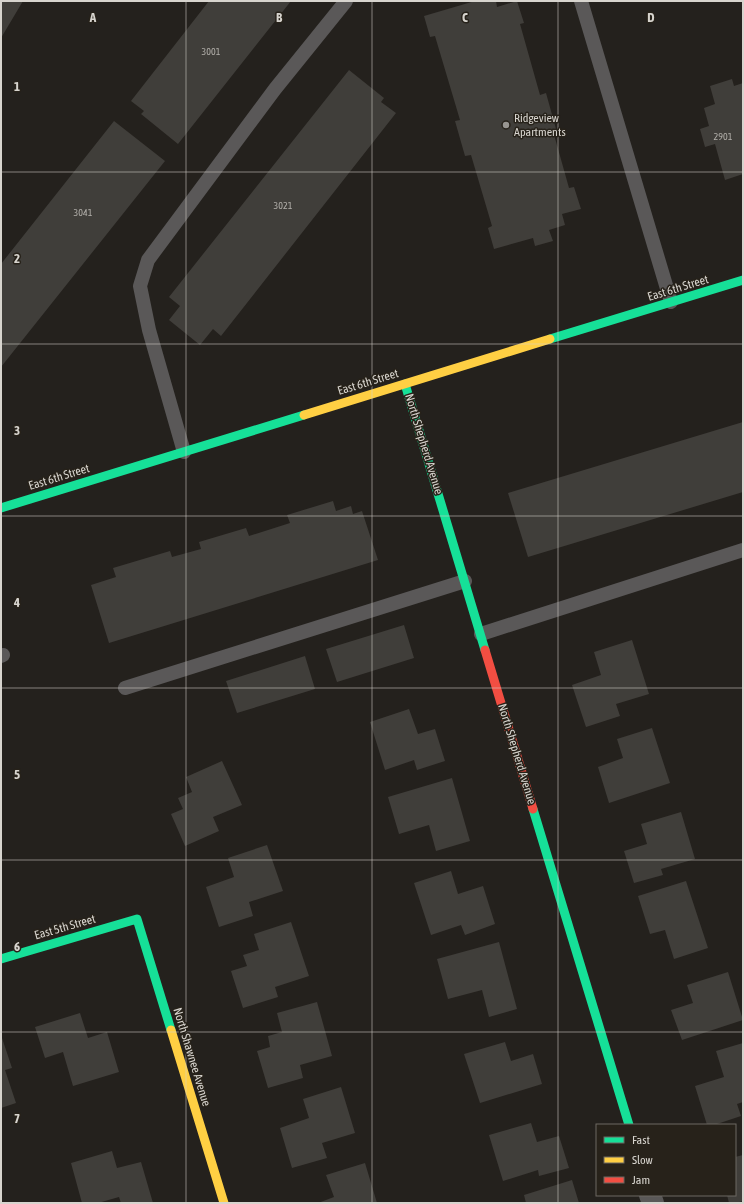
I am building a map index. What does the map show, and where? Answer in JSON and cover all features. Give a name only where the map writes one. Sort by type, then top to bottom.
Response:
[{"type":"street","name":"East 6th Street","points":[[1,508],[743,280]]},
{"type":"street","name":"North Shepherd Avenue","points":[[405,384],[629,1124]]},
{"type":"street","name":"East 5th Street","points":[[1,959],[136,919]]},
{"type":"street","name":"North Shawnee Avenue","points":[[136,919],[224,1203]]},
{"type":"lane","points":[[184,452],[149,330],[140,286],[148,260],[275,89],[346,1]]},
{"type":"lane","points":[[582,1],[671,302]]},
{"type":"lane","points":[[481,634],[743,550]]},
{"type":"lane","points":[[125,688],[465,581]]},
{"type":"building","points":[[1,1],[23,1],[1,38]]},
{"type":"building","points":[[209,1],[291,1],[178,144],[141,114],[144,111],[131,101]]},
{"type":"building","name":"Ridgeview Apartments","points":[[475,1],[496,1],[497,7],[517,1],[524,23],[520,24],[540,95],[546,93],[556,129],[553,131],[569,188],[574,187],[581,209],[562,214],[565,225],[549,230],[553,241],[535,246],[533,238],[494,249],[488,228],[492,226],[471,155],[465,156],[455,121],[460,120],[435,36],[430,37],[424,16]]},
{"type":"building","points":[[349,70],[384,98],[381,102],[396,113],[221,336],[213,329],[200,345],[169,320],[180,306],[169,297]]},
{"type":"building","points":[[732,79],[734,86],[743,83],[743,174],[725,180],[715,144],[705,147],[700,129],[709,126],[704,108],[715,104],[710,86]]},
{"type":"building","points":[[114,121],[165,161],[1,367],[1,264]]},
{"type":"building","points":[[743,422],[743,492],[528,557],[508,493]]},
{"type":"building","points":[[333,501],[336,511],[351,506],[353,514],[362,511],[378,560],[109,643],[91,585],[116,577],[113,568],[170,551],[172,557],[201,549],[199,542],[246,528],[249,536],[290,523],[287,515]]},
{"type":"building","points":[[404,625],[414,658],[337,682],[326,649]]},
{"type":"building","points":[[632,640],[649,694],[616,704],[620,716],[586,727],[572,685],[601,675],[594,652]]},
{"type":"building","points":[[305,656],[315,689],[237,713],[226,681]]},
{"type":"building","points":[[409,709],[418,734],[435,729],[445,761],[417,770],[414,760],[385,770],[370,722]]},
{"type":"building","points":[[652,728],[670,783],[609,803],[598,767],[623,758],[617,739]]},
{"type":"building","points":[[222,761],[242,805],[213,817],[219,831],[185,846],[171,814],[183,809],[178,798],[192,792],[186,777]]},
{"type":"building","points":[[452,778],[470,841],[436,851],[429,825],[399,834],[388,797]]},
{"type":"building","points":[[681,812],[695,859],[661,869],[663,875],[634,883],[624,851],[647,844],[641,824]]},
{"type":"building","points":[[267,845],[283,891],[249,902],[253,916],[219,927],[206,887],[234,877],[228,858]]},
{"type":"building","points":[[451,871],[458,894],[483,886],[495,924],[465,935],[461,925],[431,935],[414,883]]},
{"type":"building","points":[[686,881],[708,948],[674,959],[665,930],[650,934],[638,896]]},
{"type":"building","points":[[291,922],[309,976],[275,987],[278,997],[243,1008],[231,971],[247,966],[243,955],[259,950],[254,934]]},
{"type":"building","points":[[499,942],[517,1009],[489,1017],[482,990],[448,999],[437,959]]},
{"type":"building","points":[[728,972],[743,1020],[682,1040],[671,1010],[693,1003],[687,985]]},
{"type":"building","points":[[317,1002],[332,1056],[300,1065],[303,1078],[268,1088],[257,1051],[270,1047],[268,1036],[282,1032],[277,1013]]},
{"type":"building","points":[[80,1013],[88,1038],[107,1032],[119,1072],[73,1086],[63,1052],[45,1058],[35,1027]]},
{"type":"building","points":[[1,1035],[12,1068],[5,1070],[16,1103],[1,1108]]},
{"type":"building","points":[[505,1042],[511,1061],[533,1054],[542,1084],[480,1103],[464,1054]]},
{"type":"building","points":[[743,1043],[743,1102],[737,1104],[741,1116],[717,1124],[707,1124],[695,1086],[724,1077],[716,1051]]},
{"type":"building","points":[[341,1087],[355,1133],[322,1143],[327,1158],[292,1168],[280,1128],[309,1118],[303,1099]]},
{"type":"building","points":[[531,1123],[537,1142],[559,1136],[569,1168],[539,1176],[538,1170],[503,1181],[489,1135]]},
{"type":"building","points":[[112,1151],[117,1168],[141,1162],[153,1203],[121,1203],[119,1197],[98,1203],[82,1203],[71,1163]]},
{"type":"building","points":[[743,1155],[743,1201],[729,1203],[727,1196],[736,1196],[736,1157]]},
{"type":"building","points":[[365,1163],[377,1203],[318,1203],[334,1197],[326,1175]]},
{"type":"building","points":[[572,1180],[579,1203],[526,1203],[524,1195]]},
{"type":"traffic: fast","points":[[550,339],[743,280]]},
{"type":"traffic: fast","points":[[405,384],[485,650]]},
{"type":"traffic: fast","points":[[1,508],[304,415]]},
{"type":"traffic: fast","points":[[533,809],[629,1124]]},
{"type":"traffic: fast","points":[[1,959],[137,919],[171,1030]]},
{"type":"traffic: slow","points":[[304,415],[550,339]]},
{"type":"traffic: slow","points":[[171,1030],[224,1203]]},
{"type":"traffic: jam","points":[[485,650],[533,809]]},
{"type":"place","name":"Ridgeview Apartments","points":[[506,125]]}]
